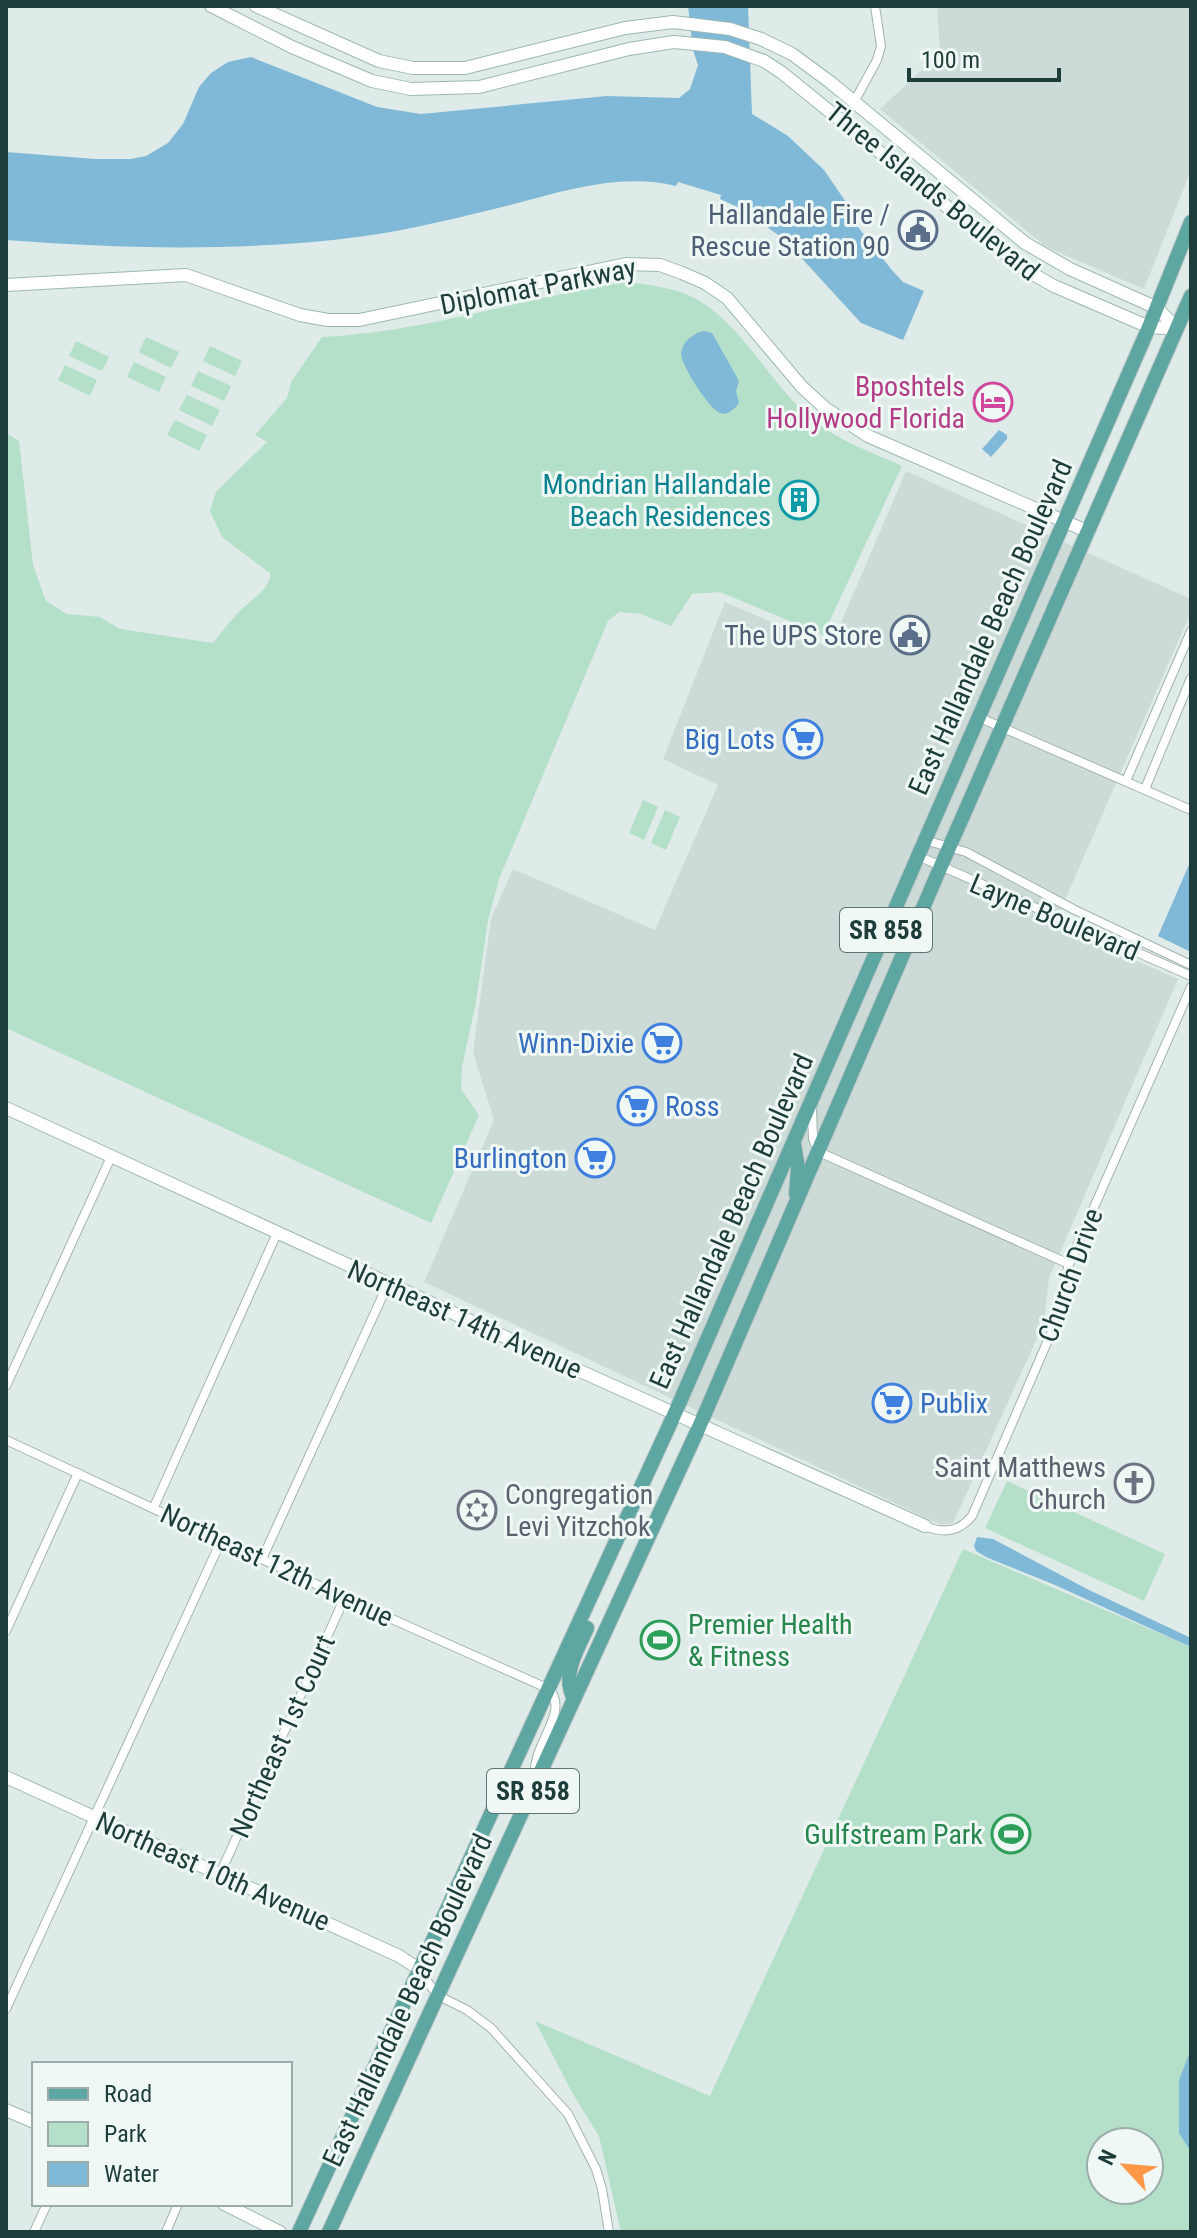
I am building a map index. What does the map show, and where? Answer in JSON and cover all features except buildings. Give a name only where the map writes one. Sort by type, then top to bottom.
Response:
[{"type":"main road","name":"East Hallandale Beach Boulevard","points":[[299,2232],[675,1413],[1149,327],[1191,222]]},
{"type":"main road","name":"East Hallandale Beach Boulevard","points":[[329,2232],[700,1425],[1191,296]]},
{"type":"main road","points":[[794,1142],[798,1168],[795,1207]]},
{"type":"main road","points":[[574,1699],[567,1682],[590,1622],[590,1600]]},
{"type":"street","name":"Three Islands Boulevard","points":[[256,6],[379,61],[413,68],[465,68],[614,31],[673,22],[730,29],[761,39],[792,54],[1025,243],[1070,269],[1157,308],[1177,329]]},
{"type":"street","points":[[854,102],[877,60],[881,46],[875,6]]},
{"type":"street","name":"Three Islands Boulevard","points":[[218,8],[274,39],[372,81],[411,89],[479,87],[629,49],[674,42],[725,47],[764,61],[817,98],[1006,257],[1054,286],[1149,327],[1177,329]]},
{"type":"street","points":[[274,39],[283,19]]},
{"type":"street","name":"Diplomat Parkway","points":[[6,285],[186,275],[300,315],[328,320],[359,320],[626,264],[660,265],[705,283],[727,298],[802,387],[825,408],[868,436],[1089,532]]},
{"type":"street","points":[[1126,781],[1191,631]]},
{"type":"street","points":[[1145,789],[1191,678]]},
{"type":"street","points":[[978,717],[1191,810]]},
{"type":"street","name":"Layne Boulevard","points":[[925,840],[966,852],[1075,910],[1191,965]]},
{"type":"street","name":"Layne Boulevard","points":[[918,856],[1191,976]]},
{"type":"street","name":"Church Drive","points":[[925,1526],[935,1530],[953,1530],[972,1516],[1055,1324],[1069,1264],[1191,987]]},
{"type":"street","points":[[813,1098],[811,1127],[819,1152],[1069,1264]]},
{"type":"street","name":"Northeast 14th Avenue","points":[[6,1108],[925,1526]]},
{"type":"street","points":[[6,1386],[111,1157]]},
{"type":"street","points":[[154,1507],[277,1233]]},
{"type":"street","points":[[262,1559],[388,1284]]},
{"type":"street","name":"Northeast 12th Avenue","points":[[6,1440],[549,1689]]},
{"type":"street","points":[[6,1631],[78,1473]]},
{"type":"street","points":[[6,2009],[221,1541]]},
{"type":"street","name":"Northeast 1st Court","points":[[220,1874],[345,1597]]},
{"type":"street","points":[[534,1787],[535,1757],[557,1704],[549,1689]]},
{"type":"street","name":"Northeast 10th Avenue","points":[[6,1777],[399,1956],[419,1969]]},
{"type":"street","points":[[419,1969],[437,1995],[467,2010],[491,2028],[568,2114],[596,2169],[609,2232]]},
{"type":"street","points":[[6,2110],[32,2121]]},
{"type":"street","points":[[34,2232],[46,2206]]},
{"type":"street","points":[[166,2232],[177,2206]]},
{"type":"street","points":[[228,2206],[280,2232]]},
{"type":"shaded area","points":[[937,6],[1191,6],[1191,170],[1144,289],[1046,247],[880,109],[940,53]]},
{"type":"shaded area","points":[[906,471],[1191,599],[1191,612],[1054,925],[1178,979],[1049,1278],[1044,1323],[953,1523],[941,1525],[424,1282],[494,1120],[473,1052],[491,919],[513,869],[655,930],[718,785],[663,759],[725,602],[830,648]]},
{"type":"green space","points":[[627,282],[673,290],[698,300],[733,328],[806,414],[842,439],[902,466],[823,635],[720,592],[692,594],[671,626],[641,614],[619,612],[608,621],[499,879],[488,920],[476,1002],[462,1067],[461,1089],[479,1115],[431,1223],[6,1028],[6,433],[19,441],[33,565],[46,601],[67,614],[100,617],[120,629],[213,643],[235,616],[262,591],[271,574],[222,537],[210,511],[216,492],[267,442],[255,435],[287,398],[291,382],[322,337],[399,328]]},
{"type":"green space","points":[[146,337],[179,352],[171,368],[139,352]]},
{"type":"green space","points":[[76,341],[109,357],[102,371],[69,356]]},
{"type":"green space","points":[[210,346],[242,361],[235,376],[203,361]]},
{"type":"green space","points":[[134,362],[166,377],[159,392],[127,377]]},
{"type":"green space","points":[[65,365],[97,380],[90,396],[58,380]]},
{"type":"green space","points":[[198,371],[231,386],[224,401],[191,386]]},
{"type":"green space","points":[[187,395],[220,410],[212,426],[179,410]]},
{"type":"green space","points":[[175,420],[207,435],[199,451],[167,435]]},
{"type":"green space","points":[[643,800],[658,807],[644,840],[629,833]]},
{"type":"green space","points":[[665,810],[680,817],[666,850],[651,843]]},
{"type":"green space","points":[[1007,1481],[1165,1554],[1144,1601],[985,1528]]},
{"type":"green space","name":"Gulfstream Park","points":[[963,1549],[1191,1647],[1191,2232],[621,2232],[599,2136],[535,2021],[710,2096]]},
{"type":"water","points":[[688,6],[748,6],[752,114],[788,136],[824,170],[848,205],[858,227],[891,269],[903,282],[924,291],[903,340],[861,323],[785,240],[744,210],[720,199],[721,195],[678,182],[676,186],[635,181],[594,185],[421,226],[365,236],[276,245],[186,247],[6,240],[6,152],[95,159],[146,156],[168,143],[183,124],[199,87],[211,73],[228,62],[251,57],[377,107],[421,114],[607,96],[679,98],[690,89],[698,65],[693,50]]},
{"type":"water","points":[[704,331],[712,333],[739,381],[736,391],[739,403],[727,413],[718,412],[708,402],[682,358],[682,349],[687,340]]},
{"type":"water","points":[[999,430],[1007,435],[1007,439],[991,457],[982,449]]},
{"type":"water","points":[[1191,860],[1191,952],[1158,936]]},
{"type":"water","points":[[977,1537],[993,1539],[1089,1590],[1191,1638],[1191,1647],[986,1557],[976,1551]]},
{"type":"water","points":[[1191,2049],[1191,2152],[1179,2133],[1179,2080]]},
{"type":"place","name":"Hallandale Fire / Rescue Station 90","points":[[918,230]]},
{"type":"place","name":"Bposhtels Hollywood Florida","points":[[993,402]]},
{"type":"place","name":"Mondrian Hallandale Beach Residences","points":[[799,500]]},
{"type":"place","name":"The UPS Store","points":[[910,635]]},
{"type":"place","name":"Big Lots","points":[[803,739]]},
{"type":"place","name":"Winn-Dixie","points":[[662,1043]]},
{"type":"place","name":"Ross","points":[[637,1106]]},
{"type":"place","name":"Burlington","points":[[595,1158]]},
{"type":"place","name":"Publix","points":[[892,1403]]},
{"type":"place","name":"Saint Matthews Church","points":[[1134,1483]]},
{"type":"place","name":"Congregation Levi Yitzchok","points":[[477,1510]]},
{"type":"place","name":"Premier Health & Fitness","points":[[660,1640]]},
{"type":"place","name":"Gulfstream Park","points":[[1011,1834]]}]
